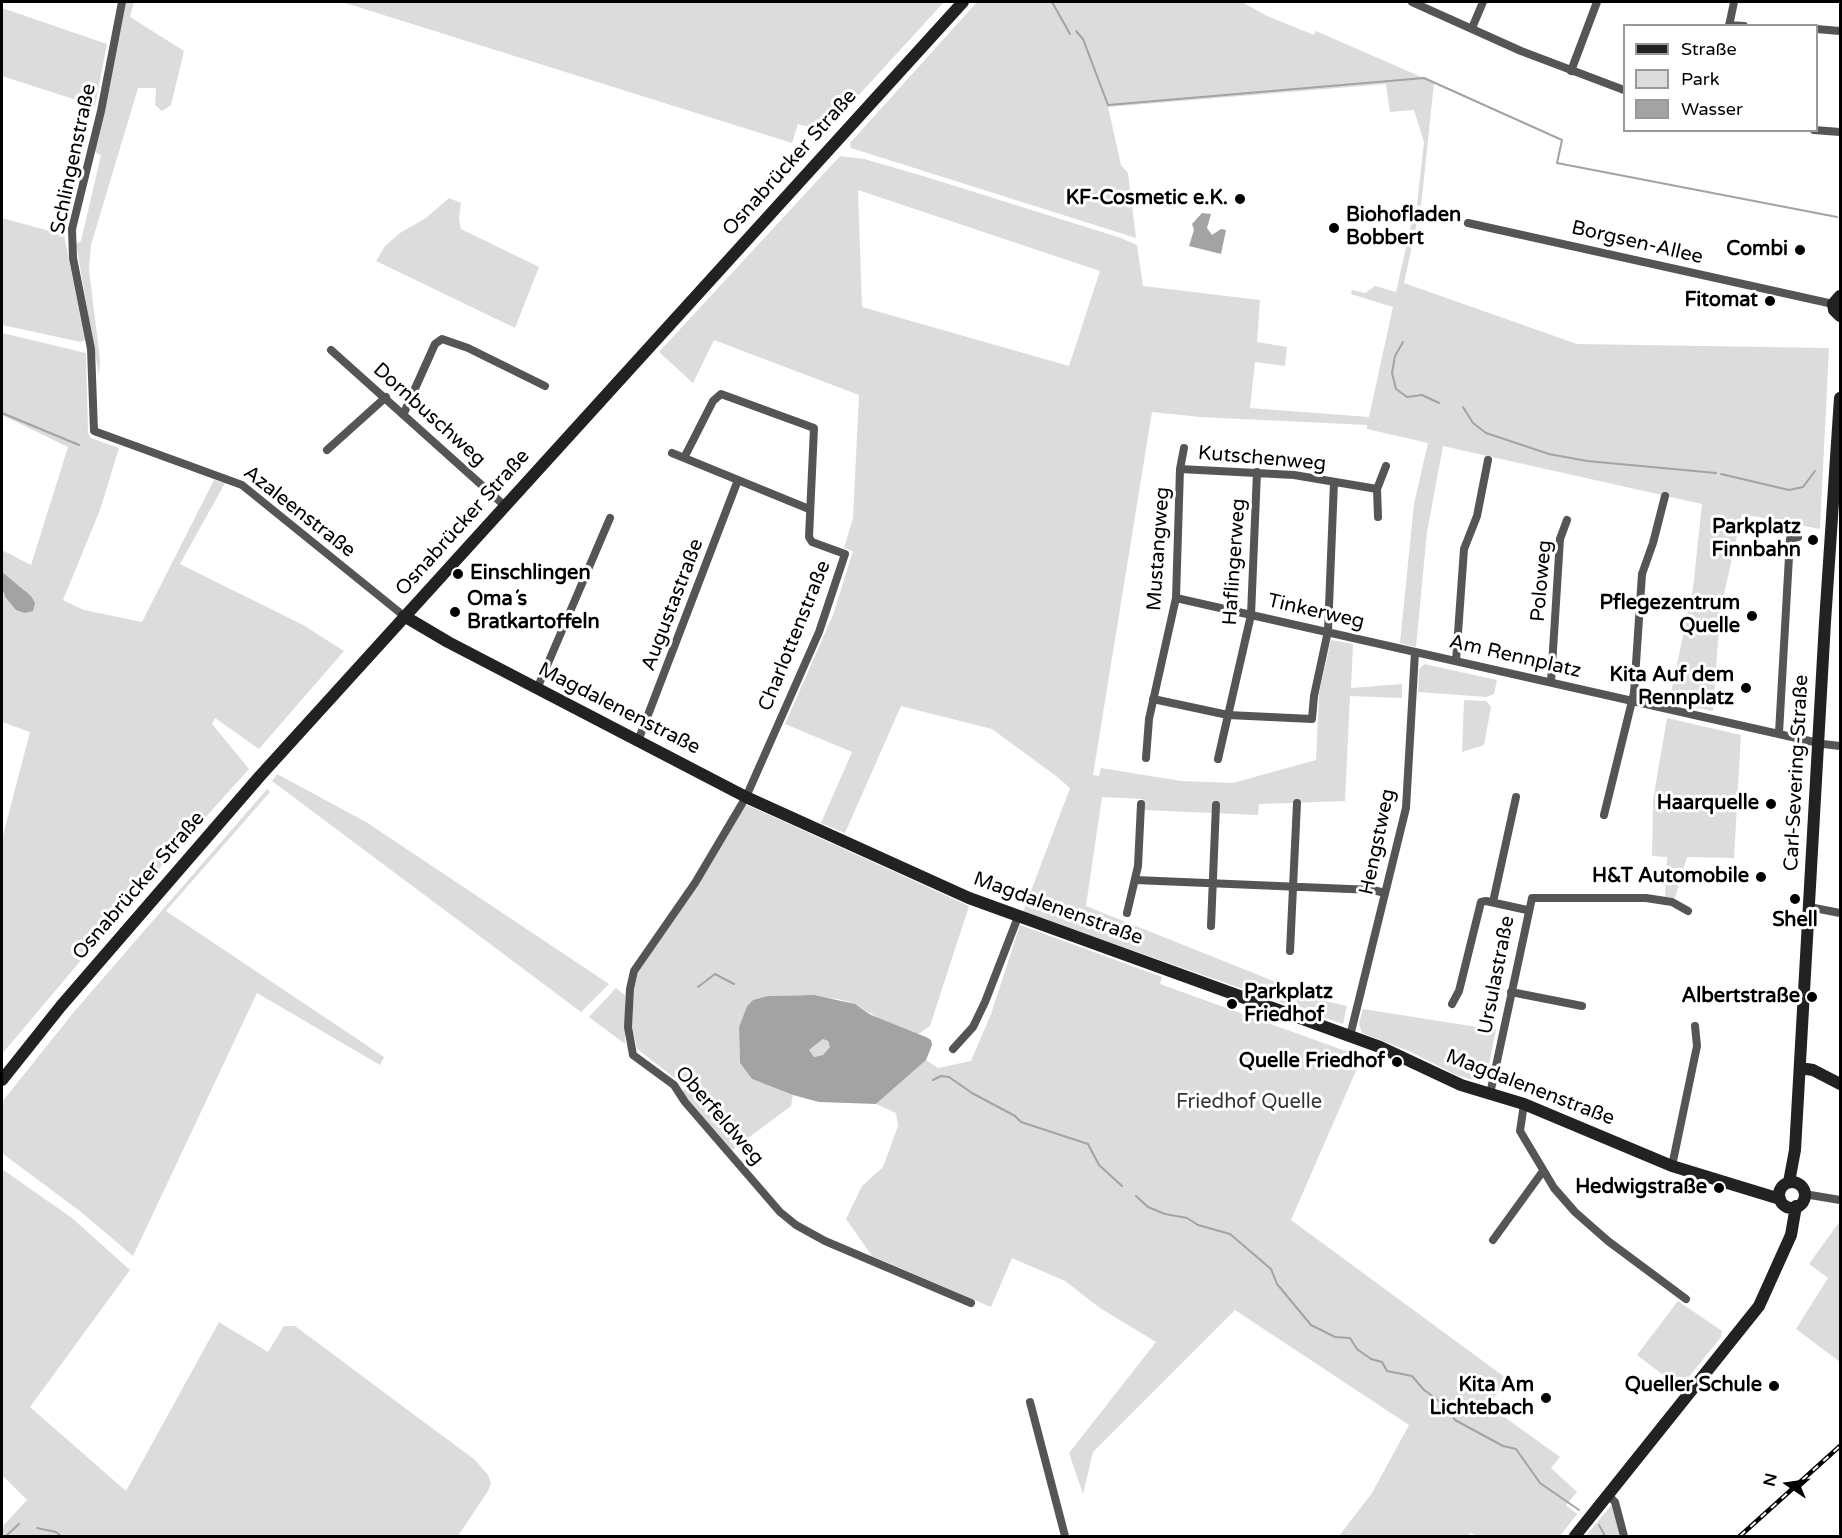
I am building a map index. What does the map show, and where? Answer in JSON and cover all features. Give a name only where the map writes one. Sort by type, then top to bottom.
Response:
[{"type":"street","name":"Schlingenstraße","points":[[94,431],[91,349],[75,270],[72,230],[101,111],[122,2]]},
{"type":"street","name":"Osnabrücker Straße","points":[[2,1080],[152,899],[404,616],[963,2]]},
{"type":"street","points":[[1412,2],[1571,71],[1623,90]]},
{"type":"street","points":[[1472,28],[1483,2]]},
{"type":"street","points":[[1571,71],[1597,2]]},
{"type":"street","points":[[1729,24],[1734,2]]},
{"type":"street","points":[[1818,29],[1840,31]]},
{"type":"street","points":[[1818,130],[1840,132]]},
{"type":"street","name":"Borgsen-Allee","points":[[1468,223],[1837,300]]},
{"type":"street","points":[[1837,300],[1836,313],[1840,316]]},
{"type":"street","points":[[404,413],[435,344],[442,339],[468,348],[545,386]]},
{"type":"street","name":"Dornbuschweg","points":[[331,350],[404,413],[505,506]]},
{"type":"street","name":"Charlottenstraße","points":[[684,458],[712,400],[721,394],[814,428],[809,537],[812,542],[845,554],[821,625],[746,796]]},
{"type":"street","points":[[327,450],[386,397]]},
{"type":"street","name":"Carl-Severing-Straße","points":[[1575,1536],[1754,1312],[1770,1286],[1791,1235],[1791,1194],[1840,398]]},
{"type":"street","name":"Azaleenstraße","points":[[94,431],[242,484],[404,616]]},
{"type":"street","name":"Mustangweg","points":[[1146,758],[1153,699],[1176,598],[1180,469],[1184,448]]},
{"type":"street","points":[[672,453],[809,509]]},
{"type":"street","points":[[1456,661],[1464,549],[1477,516],[1488,460]]},
{"type":"street","points":[[1378,517],[1377,489],[1386,466]]},
{"type":"street","name":"Kutschenweg","points":[[1180,469],[1294,474],[1377,489]]},
{"type":"street","name":"Haflingerweg","points":[[1218,759],[1251,615],[1257,472]]},
{"type":"street","name":"Augustastraße","points":[[638,741],[738,480]]},
{"type":"street","points":[[1153,699],[1228,716],[1312,719],[1328,631],[1334,482]]},
{"type":"street","points":[[1604,814],[1631,700],[1642,574],[1665,496]]},
{"type":"street","points":[[537,689],[610,518]]},
{"type":"street","name":"Poloweg","points":[[1551,682],[1560,539],[1567,520]]},
{"type":"street","points":[[1779,733],[1790,539],[1798,537]]},
{"type":"street","name":"Tinkerweg","points":[[1176,598],[1414,652]]},
{"type":"street","name":"Magdalenenstraße","points":[[404,616],[537,689],[746,796],[969,898],[1391,1051],[1461,1085],[1524,1104],[1672,1166],[1791,1194],[1840,1200]]},
{"type":"street","name":"Am Rennplatz","points":[[1414,652],[1818,743],[1840,746]]},
{"type":"street","name":"Hengstweg","points":[[1350,1036],[1406,808],[1414,652]]},
{"type":"street","name":"Oberfeldweg","points":[[746,796],[695,883],[634,971],[630,989],[628,1027],[633,1055],[674,1085],[780,1212],[796,1225],[825,1241],[971,1303]]},
{"type":"street","points":[[1493,902],[1516,796]]},
{"type":"street","points":[[1290,951],[1297,803]]},
{"type":"street","points":[[1127,913],[1138,866],[1141,804]]},
{"type":"street","points":[[1211,926],[1216,805]]},
{"type":"street","points":[[1135,880],[1373,890],[1385,893]]},
{"type":"street","name":"Ursulastraße","points":[[1490,1094],[1527,910],[1532,898],[1646,898],[1672,902],[1688,910]]},
{"type":"street","points":[[1452,1004],[1459,991],[1481,902],[1493,902],[1527,910]]},
{"type":"street","points":[[1809,907],[1840,913]]},
{"type":"street","points":[[952,1049],[973,1027],[1018,917]]},
{"type":"street","points":[[1510,992],[1582,1006]]},
{"type":"street","points":[[1672,1166],[1697,1046],[1695,1026]]},
{"type":"street","points":[[1800,1068],[1813,1070],[1840,1084]]},
{"type":"street","points":[[1524,1104],[1520,1131],[1542,1171],[1575,1212],[1608,1242],[1686,1299]]},
{"type":"street","points":[[1493,1240],[1542,1171]]},
{"type":"street","points":[[1030,1402],[1065,1536]]},
{"type":"street","points":[[1608,1495],[1615,1502],[1624,1536]]},
{"type":"green space","points":[[126,2],[134,2],[130,17],[184,51],[171,105],[162,111],[155,105],[156,88],[138,88],[91,245],[89,270],[100,360],[99,376],[76,244],[81,241],[101,155],[95,152]]},
{"type":"green space","points":[[342,2],[944,2],[825,132],[798,124],[792,143]]},
{"type":"green space","points":[[977,2],[1242,2],[1267,16],[1314,35],[1316,31],[1434,83],[1421,206],[1417,205],[1424,142],[1414,110],[1390,112],[1386,84],[1108,107],[1121,165],[1128,173],[1136,238],[851,148],[850,143]]},
{"type":"green space","points":[[2,8],[107,44],[95,106],[2,76]]},
{"type":"green space","points":[[840,156],[864,159],[923,176],[1121,238],[1137,245],[1143,286],[1260,300],[1257,342],[1287,347],[1285,366],[1255,362],[1250,408],[1369,417],[1393,307],[1351,294],[1352,290],[1365,293],[1375,286],[1396,292],[1414,212],[1419,213],[1404,283],[1577,344],[1829,348],[1820,529],[1742,514],[1720,612],[1713,711],[1669,702],[1693,588],[1702,504],[1443,446],[1427,532],[1416,647],[1400,643],[1414,504],[1428,443],[1367,429],[1367,425],[1200,417],[1152,412],[1093,775],[1099,776],[1101,768],[1181,781],[1233,783],[1316,760],[1319,694],[1331,640],[1353,644],[1351,688],[1402,684],[1402,698],[1350,696],[1345,801],[1259,804],[1258,815],[1143,810],[1143,799],[1102,797],[1086,906],[1321,1000],[1347,1006],[1343,1024],[1023,912],[1070,788],[992,729],[901,706],[845,833],[821,823],[852,752],[785,724],[833,615],[853,551],[844,548],[853,518],[859,395],[714,340],[693,383],[659,352]],"holes":[[[858,190],[1100,271],[1069,366],[862,307]]]},
{"type":"green space","points":[[449,198],[461,203],[459,218],[461,229],[539,267],[515,328],[376,261],[385,246],[400,233],[426,218]]},
{"type":"green space","points":[[2,218],[64,235],[85,340],[81,342],[2,325]]},
{"type":"green space","points":[[2,333],[86,353],[88,433],[91,438],[119,448],[100,510],[63,600],[84,610],[142,622],[214,480],[225,483],[180,564],[303,625],[344,651],[259,749],[215,718],[212,724],[249,769],[141,889],[2,1054],[2,839],[30,732],[2,722],[2,550],[31,565],[68,447],[2,415]]},
{"type":"green space","points":[[1424,664],[1497,680],[1494,694],[1486,697],[1418,692],[1419,669]]},
{"type":"green space","points":[[1464,700],[1486,701],[1491,707],[1484,745],[1462,752]]},
{"type":"green space","points":[[1667,718],[1741,735],[1734,858],[1687,857],[1675,898],[1665,897],[1667,857],[1652,856],[1653,800]]},
{"type":"green space","points":[[277,774],[366,822],[609,984],[581,1012],[272,781]]},
{"type":"green space","points":[[267,789],[270,792],[166,911],[384,1057],[380,1065],[257,993],[133,1256],[81,1212],[2,1153],[2,1102],[73,1013]]},
{"type":"green space","points":[[747,805],[969,906],[930,1026],[918,1034],[883,1021],[855,1004],[838,999],[801,995],[768,996],[753,1000],[747,1006],[739,1027],[740,1063],[752,1079],[793,1095],[791,1106],[732,1150],[682,1094],[685,1086],[637,1049],[632,1025],[634,990],[638,971],[742,806]]},
{"type":"green space","name":"Friedhof Quelle","points":[[1020,925],[1162,977],[1160,984],[1362,1057],[1291,1220],[1506,1378],[1489,1406],[1560,1457],[1551,1468],[1577,1492],[1566,1505],[1577,1514],[1560,1536],[1479,1536],[1470,1533],[1468,1536],[1339,1536],[1372,1493],[1409,1425],[1235,1310],[1093,1452],[1083,1494],[1069,1453],[1156,1342],[1100,1308],[1065,1281],[1012,1258],[991,1307],[872,1256],[846,1219],[862,1186],[883,1167],[898,1126],[896,1113],[876,1104],[926,1060],[938,1068],[971,1061],[991,1014]]},
{"type":"green space","points":[[616,988],[625,995],[625,1044],[589,1017]]},
{"type":"green space","points":[[1363,1009],[1496,1030],[1486,1079],[1481,1082],[1456,1075],[1409,1051],[1362,1033],[1359,1024]]},
{"type":"green space","points":[[823,1039],[828,1041],[830,1047],[823,1055],[814,1057],[809,1050]]},
{"type":"green space","points":[[2,1169],[72,1218],[130,1270],[30,1407],[126,1491],[219,1322],[268,1352],[284,1326],[295,1326],[475,1460],[488,1475],[491,1483],[488,1491],[458,1536],[2,1536],[2,1527],[27,1500],[2,1475]]},
{"type":"green space","points":[[1840,1221],[1840,1362],[1796,1329],[1828,1278],[1809,1264]]},
{"type":"green space","points":[[1678,1301],[1722,1331],[1721,1337],[1680,1388],[1637,1355]]},
{"type":"green space","points":[[1613,1503],[1621,1536],[1586,1536]]},
{"type":"water","points":[[1202,213],[1211,214],[1207,228],[1212,235],[1221,229],[1226,230],[1221,254],[1189,246],[1194,230],[1192,224]]},
{"type":"water","points":[[2,572],[31,596],[35,603],[33,611],[25,613],[16,610],[6,598],[2,588]]},
{"type":"water","points":[[814,995],[855,1004],[871,1015],[926,1037],[931,1040],[932,1045],[926,1060],[876,1104],[819,1102],[793,1095],[752,1079],[740,1063],[739,1027],[747,1006],[753,1000],[768,996]],"holes":[[[823,1039],[828,1041],[830,1047],[823,1055],[814,1057],[809,1050]]]},
{"type":"waterway","points":[[1052,2],[1070,34]]},
{"type":"waterway","points":[[1076,31],[1083,39],[1108,105],[1424,78],[1562,140],[1557,163],[1837,217]]},
{"type":"waterway","points":[[1403,342],[1395,356],[1392,373],[1396,389],[1407,397],[1422,395],[1439,403]]},
{"type":"waterway","points":[[1463,407],[1473,423],[1486,433],[1549,454],[1587,461],[1716,473]]},
{"type":"waterway","points":[[2,413],[79,445]]},
{"type":"waterway","points":[[1721,474],[1789,490],[1803,487],[1815,471]]},
{"type":"waterway","points":[[698,987],[715,974],[734,984]]},
{"type":"waterway","points":[[933,1080],[941,1076],[949,1077],[972,1093],[1015,1116],[1021,1122],[1088,1144],[1099,1165],[1122,1186]]},
{"type":"waterway","points":[[1136,1196],[1148,1207],[1165,1214],[1187,1218],[1198,1225],[1230,1234],[1271,1269],[1277,1284],[1311,1325],[1335,1337],[1350,1338],[1357,1349],[1371,1359],[1382,1362],[1387,1371],[1412,1376],[1424,1390],[1445,1405],[1455,1420],[1503,1446],[1516,1449],[1540,1483],[1579,1510]]},
{"type":"waterway","points":[[6,1536],[19,1524]]},
{"type":"waterway","points":[[1599,1525],[1605,1536]]},
{"type":"waterway","points":[[37,1528],[56,1532],[61,1536]]},
{"type":"railway","points":[[1740,1536],[1840,1446]]},
{"type":"place","name":"KF-Cosmetic e.K.","points":[[1240,199]]},
{"type":"place","name":"Biohofladen Bobbert","points":[[1334,228]]},
{"type":"place","name":"Combi","points":[[1800,250]]},
{"type":"place","name":"Fitomat","points":[[1770,301]]},
{"type":"place","name":"Parkplatz Finnbahn","points":[[1813,540]]},
{"type":"place","name":"Einschlingen","points":[[458,574]]},
{"type":"place","name":"Oma´s Bratkartoffeln","points":[[455,612]]},
{"type":"place","name":"Pflegezentrum Quelle","points":[[1752,616]]},
{"type":"place","name":"Kita Auf dem Rennplatz","points":[[1746,688]]},
{"type":"place","name":"Haarquelle","points":[[1771,804]]},
{"type":"place","name":"H&T Automobile","points":[[1761,877]]},
{"type":"place","name":"Shell","points":[[1795,899]]},
{"type":"place","name":"Albertstraße","points":[[1812,997]]},
{"type":"place","name":"Parkplatz Friedhof","points":[[1232,1004]]},
{"type":"place","name":"Quelle Friedhof","points":[[1397,1062]]},
{"type":"place","name":"Hedwigstraße","points":[[1719,1188]]},
{"type":"place","name":"Queller Schule","points":[[1774,1386]]},
{"type":"place","name":"Kita Am Lichtebach","points":[[1546,1398]]}]
